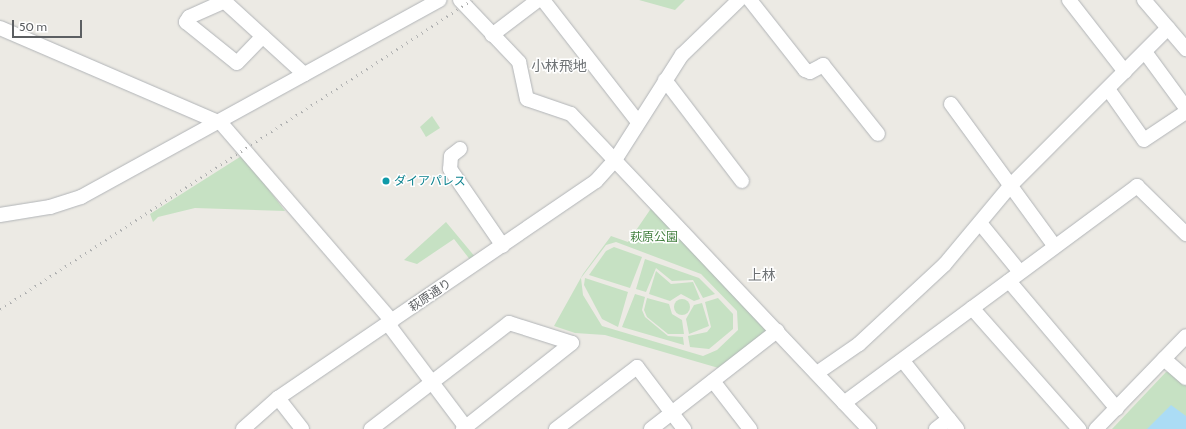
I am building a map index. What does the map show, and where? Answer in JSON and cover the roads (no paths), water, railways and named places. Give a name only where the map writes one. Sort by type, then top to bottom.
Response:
[{"type":"street","points":[[408,0],[420,9]]},
{"type":"street","points":[[0,215],[50,207],[81,197],[420,9],[439,0]]},
{"type":"street","points":[[460,0],[522,67],[527,99],[567,111],[869,429]]},
{"type":"street","points":[[492,35],[538,0]]},
{"type":"street","points":[[543,0],[638,122]]},
{"type":"street","name":"萩原通り","points":[[243,429],[278,398],[503,246],[596,181],[615,160],[665,80],[697,38],[739,0]]},
{"type":"street","points":[[750,0],[805,70],[810,72],[823,65],[878,134]]},
{"type":"street","points":[[1069,0],[1125,72]]},
{"type":"street","points":[[1144,0],[1186,49]]},
{"type":"street","points":[[263,36],[237,63],[186,22],[189,17],[224,1],[263,36],[304,74]]},
{"type":"street","points":[[0,28],[218,122],[390,322],[431,383],[465,428],[572,343],[509,323],[431,383],[370,429]]},
{"type":"street","points":[[816,373],[859,344],[905,303],[980,223],[1011,185],[1168,28]]},
{"type":"street","points":[[1144,52],[1186,108]]},
{"type":"street","points":[[665,80],[742,181]]},
{"type":"street","points":[[1108,89],[1144,140],[1186,112]]},
{"type":"street","points":[[951,104],[1054,245]]},
{"type":"street","points":[[460,150],[451,156],[450,169],[503,246]]},
{"type":"street","points":[[844,403],[903,361],[1054,245],[1137,186],[1186,234]]},
{"type":"street","points":[[980,223],[1020,272]]},
{"type":"street","points":[[1009,281],[1117,409]]},
{"type":"street","points":[[972,308],[1079,429]]},
{"type":"street","points":[[651,429],[777,331]]},
{"type":"street","points":[[1096,429],[1186,336]]},
{"type":"street","points":[[1164,359],[1186,378]]},
{"type":"street","points":[[903,361],[953,424],[936,429]]},
{"type":"street","points":[[556,429],[637,367],[684,429]]},
{"type":"street","points":[[713,381],[750,429]]},
{"type":"street","points":[[278,398],[302,429]]},
{"type":"water","points":[[1171,405],[1186,416],[1186,429],[1147,429]]},
{"type":"railway","points":[[0,309],[472,0]]},
{"type":"place","name":"ダイアパレス","points":[[386,181]]},
{"type":"district","name":"小林飛地","points":[[559,66]]},
{"type":"district","name":"上林","points":[[762,275]]},
{"type":"park label","name":"萩原公園","points":[[654,237]]}]
